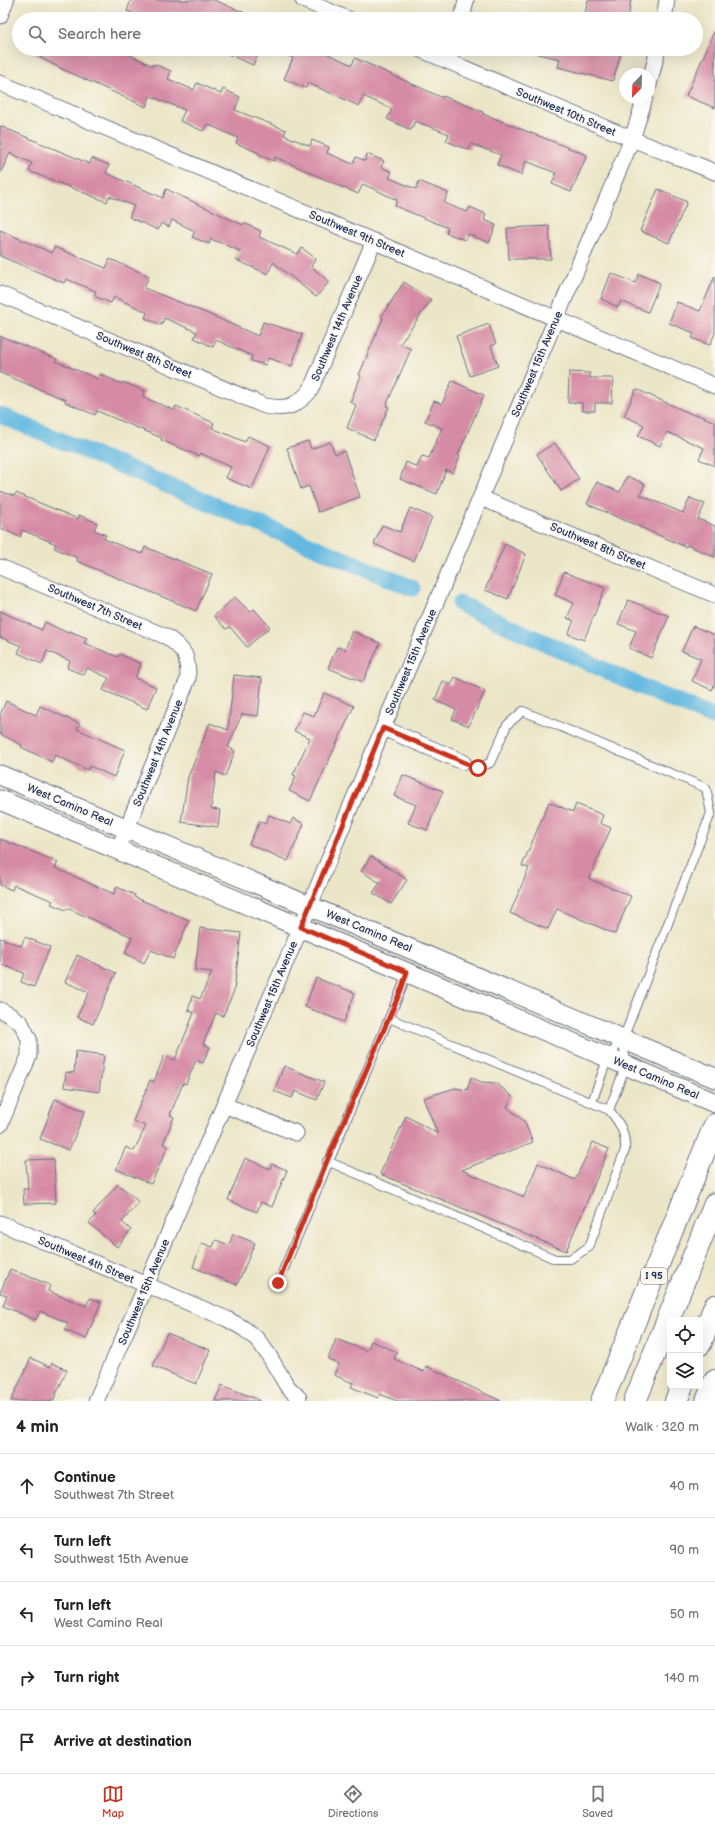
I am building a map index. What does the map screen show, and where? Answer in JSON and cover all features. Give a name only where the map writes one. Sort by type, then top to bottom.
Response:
[{"type":"highway","name":"I 95","points":[[602,1401],[715,1125]]},
{"type":"highway","points":[[635,1401],[715,1204]]},
{"type":"highway","points":[[703,1336],[715,1306]]},
{"type":"highway","points":[[707,1401],[715,1381]]},
{"type":"highway","points":[[676,1401],[681,1389]]},
{"type":"street","points":[[0,16],[6,0]]},
{"type":"street","points":[[303,0],[331,12]]},
{"type":"street","points":[[463,12],[466,0]]},
{"type":"street","points":[[665,12],[667,0]]},
{"type":"street","name":"Southwest 10th Street","points":[[453,56],[632,139],[715,172]]},
{"type":"street","points":[[653,68],[656,56]]},
{"type":"street","name":"Southwest 9th Street","points":[[0,83],[715,386]]},
{"type":"street","name":"Southwest 15th Avenue","points":[[96,1401],[310,906],[383,728],[632,139],[643,104]]},
{"type":"street","name":"Southwest 14th Avenue","points":[[290,406],[298,404],[310,391],[374,241]]},
{"type":"street","name":"Southwest 8th Street","points":[[0,294],[265,406],[282,409],[290,406]]},
{"type":"street","name":"Southwest 8th Street","points":[[481,498],[715,595]]},
{"type":"street","name":"Southwest 7th Street","points":[[0,567],[167,637],[180,647],[184,654]]},
{"type":"street","name":"Southwest 14th Avenue","points":[[118,850],[188,679],[188,662],[184,654]]},
{"type":"street","points":[[383,728],[462,762]]},
{"type":"street","name":"West Camino Real","points":[[0,775],[715,1078]]},
{"type":"street","name":"West Camino Real","points":[[0,800],[715,1103]]},
{"type":"street","points":[[0,1010],[21,1023],[29,1039],[29,1056],[0,1124]]},
{"type":"street","points":[[224,1105],[296,1133]]},
{"type":"street","name":"Southwest 4th Street","points":[[0,1223],[227,1319],[243,1328],[257,1340],[268,1354],[287,1386],[300,1400]]},
{"type":"lane","points":[[462,762],[478,768],[490,763],[507,725],[523,711],[706,788],[711,813],[623,1039],[608,1057],[592,1102]]},
{"type":"lane","points":[[278,1283],[327,1161],[401,990],[407,972]]},
{"type":"lane","points":[[327,1161],[555,1259],[570,1259],[589,1247],[625,1150],[626,1138],[621,1124],[609,1110],[389,1018]]},
{"type":"lane","points":[[609,1110],[626,1065],[623,1039]]},
{"type":"building","points":[[131,0],[214,0],[242,12],[130,12],[127,11]]},
{"type":"building","points":[[588,0],[631,0],[629,12],[585,12]]},
{"type":"building","points":[[715,30],[715,108],[686,96]]},
{"type":"building","points":[[38,56],[132,56],[153,66],[154,64],[171,71],[168,79],[194,90],[197,83],[221,94],[223,89],[240,97],[235,110],[286,130],[284,135],[310,146],[312,140],[329,147],[327,153],[353,164],[356,157],[365,161],[367,154],[384,161],[381,167],[392,172],[389,178],[416,189],[419,181],[448,193],[444,203],[467,212],[470,207],[486,214],[484,220],[496,225],[489,243],[468,234],[465,240],[446,233],[448,228],[395,206],[397,200],[363,184],[358,194],[275,157],[274,161],[259,155],[259,153],[236,143],[238,138],[207,124],[203,131],[180,121],[185,110],[150,96],[146,107],[60,68]]},
{"type":"building","points":[[232,56],[257,56],[253,65]]},
{"type":"building","points":[[288,56],[332,56],[352,65],[355,58],[443,98],[443,96],[483,112],[483,114],[587,155],[571,192],[552,184],[556,173],[526,161],[521,175],[497,165],[501,155],[471,144],[469,150],[446,141],[449,134],[415,121],[411,130],[387,119],[392,109],[363,96],[359,106],[308,83],[306,88],[284,79],[293,58]]},
{"type":"building","points":[[547,56],[620,56],[613,81],[558,67],[560,59]]},
{"type":"building","points":[[0,126],[90,164],[92,158],[109,165],[106,173],[163,198],[166,189],[243,225],[244,223],[261,231],[259,237],[297,254],[302,248],[316,259],[311,266],[329,282],[316,297],[273,262],[268,274],[236,260],[240,251],[211,239],[209,244],[192,237],[195,231],[172,220],[169,227],[161,223],[158,230],[129,217],[134,206],[109,196],[107,202],[29,171],[32,163],[10,153],[0,174]]},
{"type":"building","points":[[658,189],[687,202],[669,243],[640,231]]},
{"type":"building","points":[[549,226],[551,259],[509,259],[507,228]]},
{"type":"building","points":[[0,230],[52,253],[54,247],[106,268],[110,259],[149,276],[144,288],[258,336],[263,322],[302,334],[292,366],[268,358],[266,365],[251,361],[252,356],[216,340],[213,347],[194,338],[197,332],[164,318],[162,325],[145,318],[147,312],[114,297],[111,303],[94,296],[96,291],[66,279],[64,283],[0,256]]},
{"type":"building","points":[[611,273],[635,283],[639,274],[660,283],[648,312],[621,301],[618,307],[601,299]]},
{"type":"building","points":[[715,276],[715,333],[710,345],[692,338],[694,333],[669,323],[677,302],[700,311]]},
{"type":"building","points":[[404,282],[431,300],[400,344],[411,349],[386,406],[389,407],[374,440],[347,428],[356,405],[350,402],[361,376],[359,375],[383,318],[381,317]]},
{"type":"building","points":[[489,324],[496,344],[491,346],[498,366],[470,376],[456,336]]},
{"type":"building","points":[[0,336],[57,359],[56,361],[98,379],[100,374],[122,384],[123,382],[145,391],[143,397],[174,410],[176,406],[214,423],[212,428],[245,442],[248,436],[270,446],[252,489],[226,478],[231,467],[200,453],[199,456],[161,440],[162,438],[97,411],[95,415],[65,402],[66,400],[0,373]]},
{"type":"building","points":[[569,372],[590,373],[590,378],[613,378],[612,403],[595,403],[595,411],[582,411],[582,403],[568,403]]},
{"type":"building","points":[[452,381],[484,395],[458,455],[460,456],[453,473],[446,470],[437,494],[400,479],[406,462],[417,467],[422,456],[429,458],[442,428],[425,421],[434,401],[442,404]]},
{"type":"building","points":[[636,389],[696,416],[696,414],[715,422],[715,466],[699,459],[704,448],[667,432],[660,446],[638,436],[644,425],[624,416]]},
{"type":"building","points":[[308,441],[311,449],[330,442],[335,454],[344,451],[360,497],[318,512],[309,486],[301,489],[287,448]]},
{"type":"building","points":[[555,443],[579,479],[561,491],[537,454]]},
{"type":"building","points":[[627,476],[645,484],[640,495],[683,513],[690,498],[705,504],[698,519],[715,526],[715,557],[687,545],[686,547],[587,504],[597,482],[620,492]]},
{"type":"building","points":[[0,491],[14,496],[16,493],[78,519],[79,515],[97,523],[94,530],[106,535],[104,539],[142,554],[145,547],[212,574],[196,611],[77,561],[78,558],[54,548],[56,544],[22,530],[20,537],[0,528]]},
{"type":"building","points":[[410,508],[432,517],[414,561],[374,544],[382,525],[400,532]]},
{"type":"building","points":[[505,544],[526,554],[508,599],[485,590]]},
{"type":"building","points":[[564,572],[605,588],[584,640],[568,634],[574,621],[567,618],[574,603],[555,595]]},
{"type":"building","points":[[235,597],[250,612],[254,609],[270,627],[247,647],[230,627],[226,629],[214,616]]},
{"type":"building","points":[[628,600],[669,616],[651,658],[629,648],[636,631],[618,624]]},
{"type":"building","points":[[0,611],[42,630],[45,622],[68,633],[69,631],[87,638],[84,643],[118,657],[119,654],[141,664],[135,678],[156,687],[147,709],[103,690],[109,678],[87,668],[84,675],[67,668],[70,661],[47,651],[42,664],[18,653],[21,646],[0,637]]},
{"type":"building","points":[[693,626],[715,635],[715,683],[712,690],[692,681],[701,659],[682,651]]},
{"type":"building","points":[[352,631],[380,643],[363,682],[328,668],[337,647],[345,650]]},
{"type":"building","points":[[234,675],[262,678],[258,716],[242,714],[228,747],[235,751],[225,776],[216,772],[211,809],[220,810],[218,827],[181,822],[188,777],[210,723],[228,730]]},
{"type":"building","points":[[455,677],[485,691],[469,726],[452,719],[456,710],[435,700],[443,681],[451,685]]},
{"type":"building","points":[[324,693],[354,706],[310,801],[289,791],[296,776],[293,775],[310,738],[294,731],[303,712],[314,716]]},
{"type":"building","points":[[6,701],[36,715],[40,706],[80,724],[77,729],[125,750],[114,777],[90,766],[88,770],[55,755],[52,762],[21,747],[22,745],[0,734],[0,715]]},
{"type":"building","points":[[403,775],[443,791],[427,830],[408,823],[416,805],[394,796]]},
{"type":"building","points":[[549,802],[573,812],[576,804],[603,815],[600,823],[611,828],[589,879],[631,896],[615,934],[557,909],[548,929],[510,913],[529,868],[522,866]]},
{"type":"building","points":[[269,815],[290,824],[293,818],[304,824],[288,861],[249,844],[260,821],[265,824]]},
{"type":"building","points":[[0,839],[58,862],[55,868],[114,894],[117,887],[135,895],[134,897],[189,920],[173,959],[151,950],[144,963],[125,953],[132,937],[67,908],[66,910],[51,904],[53,901],[14,885],[12,890],[0,885]]},
{"type":"building","points":[[371,856],[407,880],[391,904],[373,893],[380,883],[361,871]]},
{"type":"building","points":[[200,928],[241,933],[234,991],[223,1016],[216,1013],[203,1044],[210,1047],[203,1063],[196,1060],[186,1084],[183,1083],[170,1115],[174,1117],[163,1144],[168,1146],[151,1184],[116,1169],[126,1147],[134,1151],[146,1126],[133,1121],[150,1080],[154,1082],[164,1056],[175,1060],[194,1013],[188,1010],[193,996],[200,999],[212,972],[195,970]]},
{"type":"building","points":[[25,937],[50,947],[34,987],[21,982],[24,973],[0,964],[0,938],[21,946]]},
{"type":"building","points":[[77,955],[116,973],[93,1024],[77,1017],[89,992],[65,982]]},
{"type":"building","points":[[316,978],[355,993],[344,1022],[305,1007]]},
{"type":"building","points":[[76,1051],[104,1055],[99,1092],[64,1087],[66,1072],[74,1073]]},
{"type":"building","points":[[284,1066],[324,1082],[317,1100],[295,1091],[292,1098],[274,1091]]},
{"type":"building","points":[[471,1077],[481,1082],[496,1083],[512,1096],[507,1107],[524,1121],[533,1142],[462,1170],[524,1197],[538,1163],[575,1180],[593,1142],[609,1149],[566,1251],[380,1174],[406,1116],[438,1134],[423,1098],[455,1088],[467,1090]]},
{"type":"building","points":[[55,1099],[85,1111],[69,1150],[40,1139]]},
{"type":"building","points":[[245,1158],[270,1169],[272,1164],[287,1170],[272,1207],[261,1202],[257,1212],[228,1200]]},
{"type":"building","points":[[54,1159],[56,1203],[24,1204],[23,1189],[28,1189],[26,1160]]},
{"type":"building","points":[[118,1184],[139,1202],[122,1222],[131,1230],[117,1247],[89,1223],[96,1215],[93,1213]]},
{"type":"building","points":[[233,1234],[255,1243],[237,1285],[193,1267],[202,1243],[213,1247],[216,1240],[229,1245]]},
{"type":"building","points":[[10,1269],[50,1285],[48,1291],[86,1306],[90,1298],[101,1302],[86,1339],[65,1330],[68,1323],[40,1311],[36,1320],[3,1306],[7,1295],[0,1293]]},
{"type":"building","points":[[167,1333],[210,1350],[196,1384],[153,1366]]},
{"type":"building","points":[[336,1339],[367,1351],[371,1341],[397,1352],[394,1359],[424,1372],[426,1366],[501,1401],[397,1401],[380,1394],[378,1398],[351,1387],[353,1383],[334,1375],[339,1364],[328,1359]]},
{"type":"building","points":[[31,1358],[50,1367],[52,1363],[67,1370],[53,1401],[11,1401]]},
{"type":"building","points":[[222,1385],[261,1401],[215,1401]]},
{"type":"waterway","points":[[0,415],[412,588]]},
{"type":"waterway","points":[[460,604],[655,693],[715,718]]},
{"type":"route","points":[[278,1283],[327,1161],[401,990],[407,972],[301,927],[383,728],[478,768]]}]
